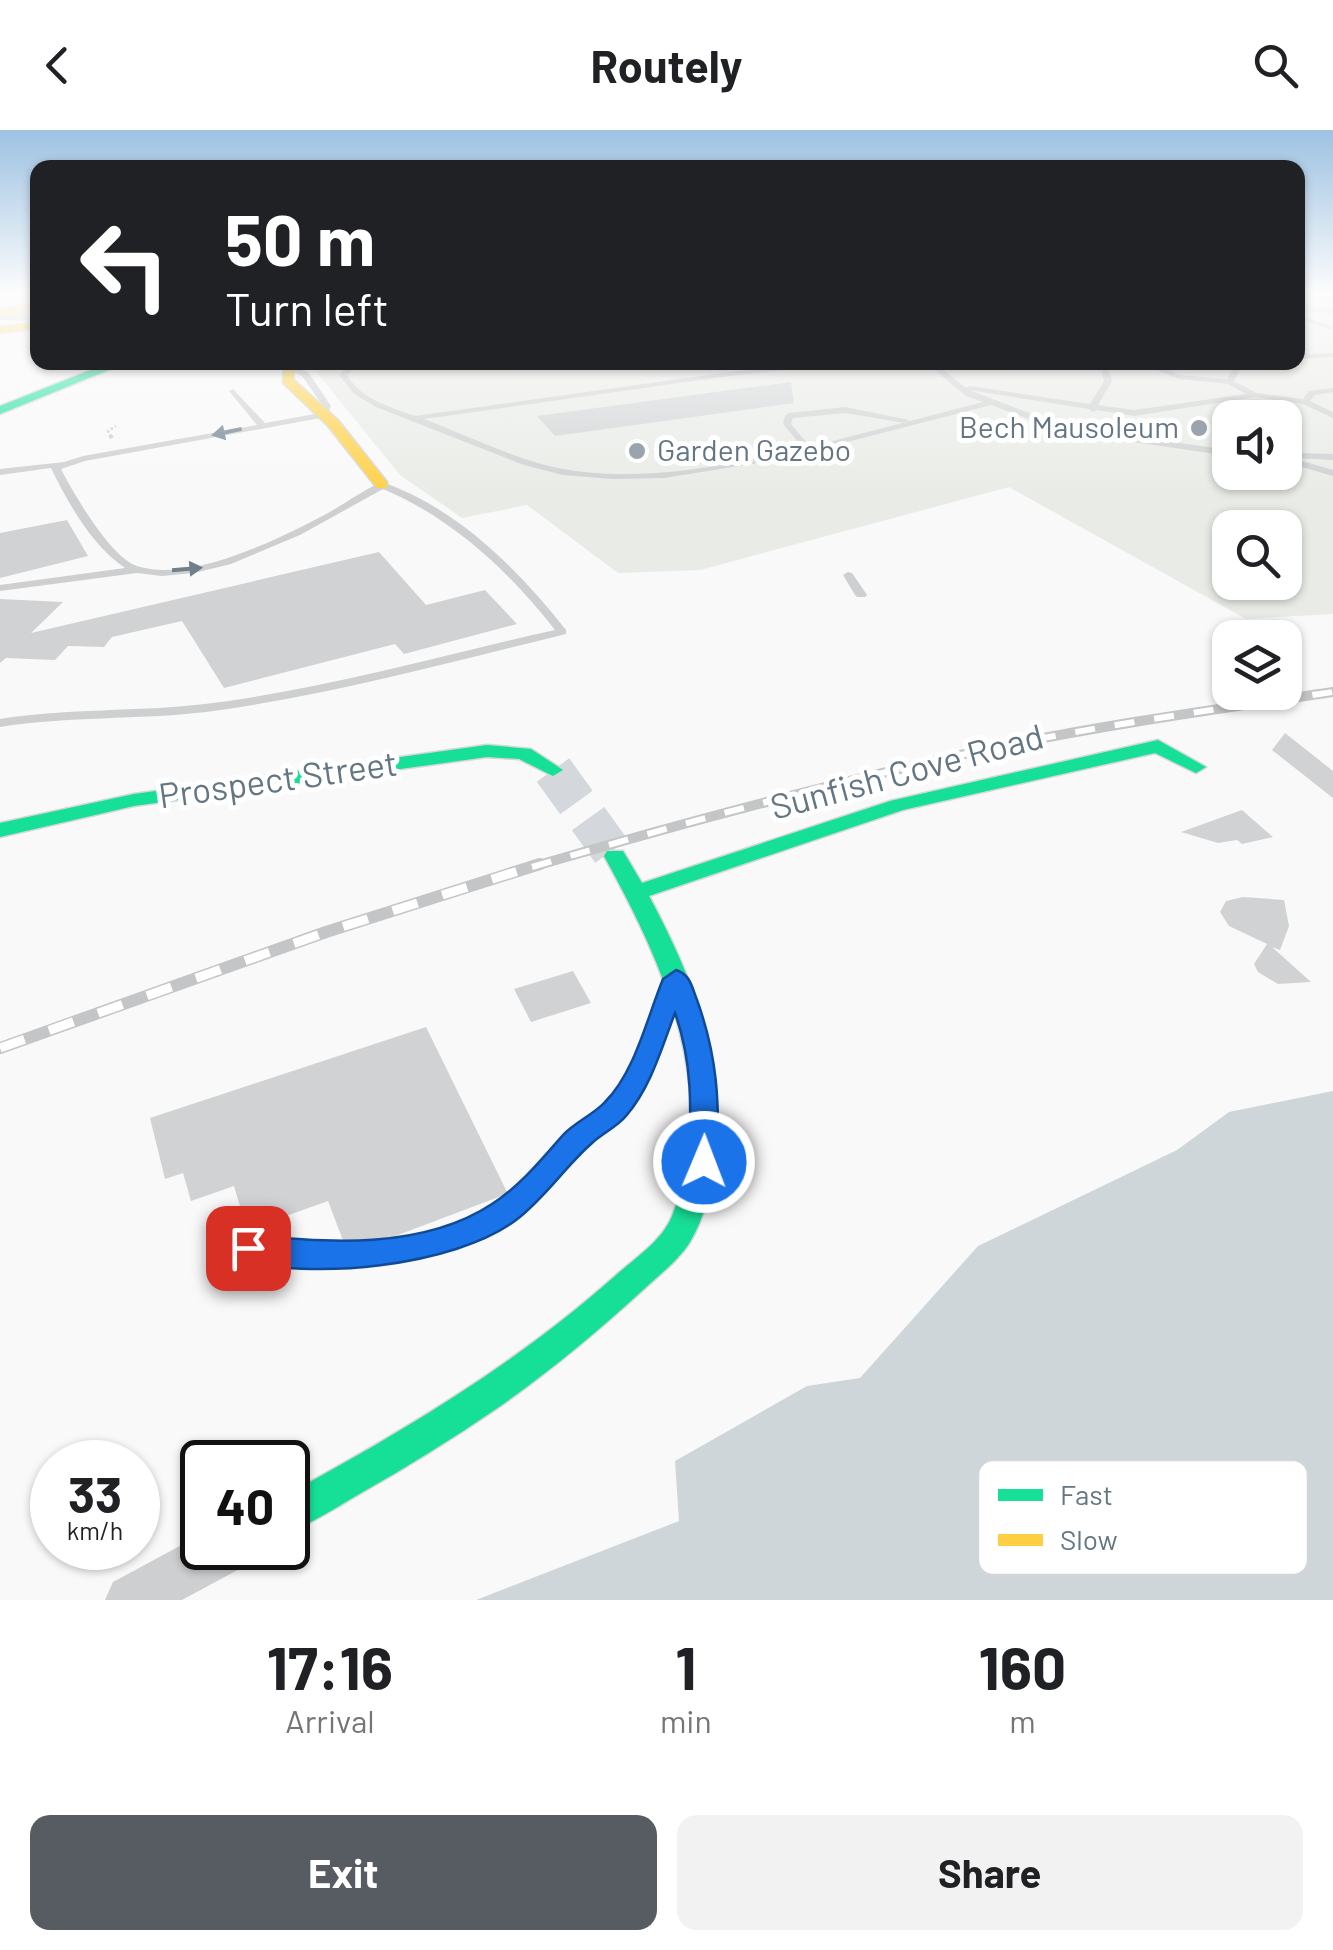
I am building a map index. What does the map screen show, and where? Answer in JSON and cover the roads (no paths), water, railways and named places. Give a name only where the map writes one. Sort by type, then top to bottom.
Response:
[{"type":"main road","points":[[0,395],[52,370]]},
{"type":"main road","points":[[0,410],[102,370]]},
{"type":"main road","points":[[290,370],[287,380],[299,399],[323,415],[382,484]]},
{"type":"main road","name":"Sunfish Cove Road","points":[[638,892],[896,805],[1025,773],[1158,746],[1196,767]]},
{"type":"main road","name":"Prospect Street","points":[[0,830],[134,800],[473,752],[524,753],[553,770]]},
{"type":"main road","points":[[310,1502],[428,1438],[593,1321],[680,1232],[704,1162],[706,1090],[699,1043],[638,892],[615,856]]},
{"type":"street","points":[[131,1600],[186,1570]]},
{"type":"lane","points":[[349,370],[343,375],[348,386],[414,418],[536,467],[598,477],[710,468],[990,403]]},
{"type":"lane","points":[[414,418],[771,370]]},
{"type":"lane","points":[[939,370],[990,403],[1064,430],[1212,451]]},
{"type":"lane","points":[[1093,409],[1108,382],[1105,370]]},
{"type":"lane","points":[[1164,370],[1179,377],[1230,382],[1255,395]]},
{"type":"lane","points":[[1230,382],[1236,370]]},
{"type":"lane","points":[[961,387],[1134,413],[1255,395],[1305,402],[1333,415]]},
{"type":"lane","points":[[1305,402],[1312,393],[1333,390]]},
{"type":"lane","points":[[233,391],[262,425]]},
{"type":"lane","points":[[807,448],[787,424],[789,416],[844,410],[914,422]]},
{"type":"lane","points":[[0,472],[323,415]]},
{"type":"lane","points":[[1302,458],[1333,457]]},
{"type":"lane","points":[[1302,462],[1332,470]]},
{"type":"lane","points":[[60,464],[57,472],[101,544],[135,570]]},
{"type":"lane","points":[[0,588],[135,570],[182,571],[237,559],[317,523],[382,484],[408,493],[444,518],[509,574],[562,632],[385,675],[204,708],[67,714],[1,722]]},
{"type":"lane","points":[[848,575],[861,595]]},
{"type":"lane","points":[[248,1248],[324,1256],[386,1254],[461,1232],[503,1214],[545,1176],[580,1136],[616,1109],[638,1074],[676,979]]},
{"type":"tunnel","points":[[553,770],[615,856]]},
{"type":"railway","points":[[532,867],[759,804],[988,749],[1333,692]]},
{"type":"railway","points":[[0,1048],[326,932],[540,864]]},
{"type":"place","name":"Bech Mausoleum","points":[[1199,428]]},
{"type":"place","name":"Garden Gazebo","points":[[637,451]]}]
